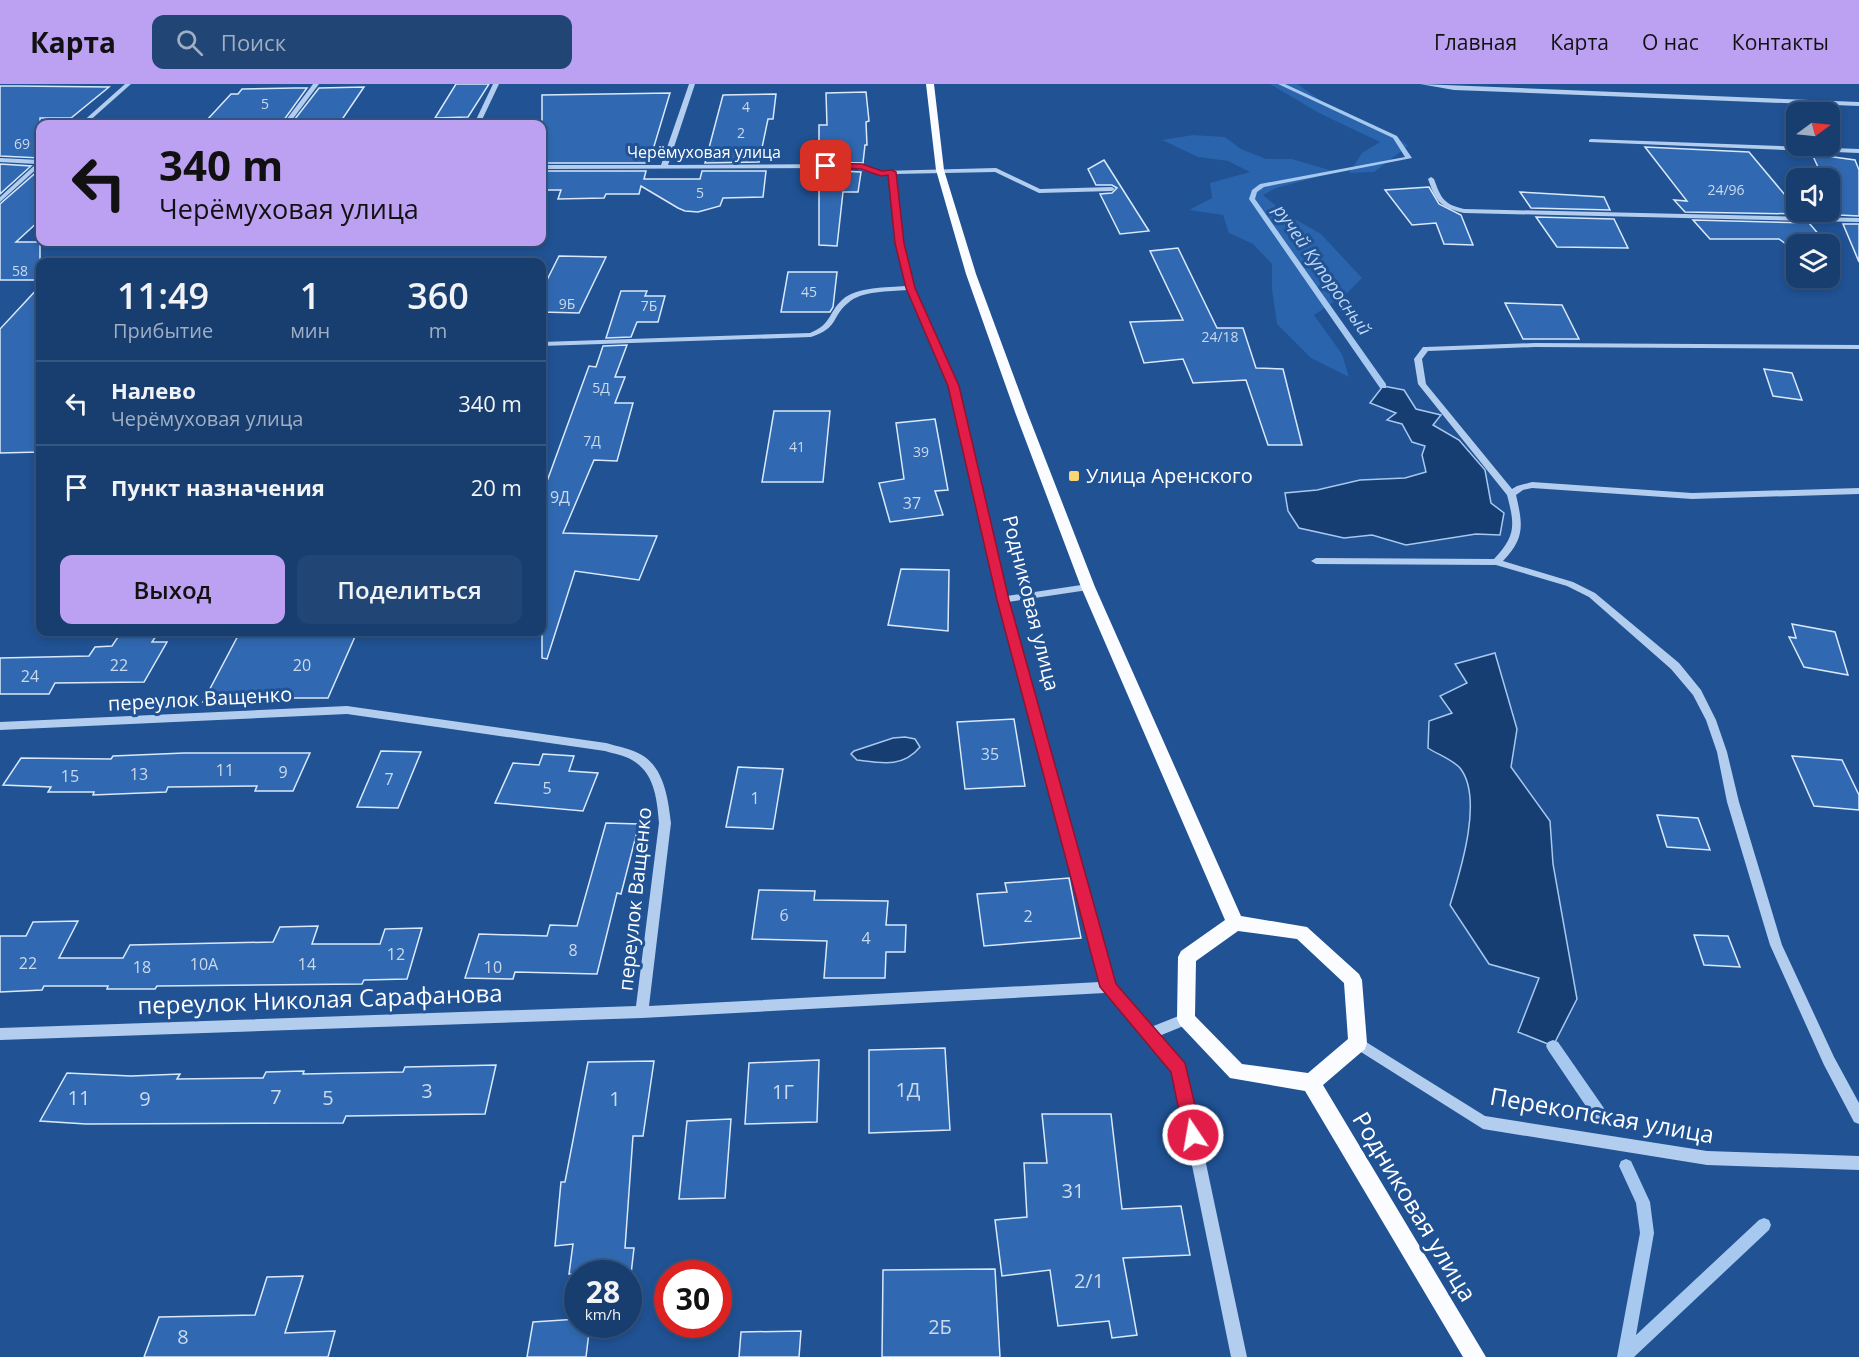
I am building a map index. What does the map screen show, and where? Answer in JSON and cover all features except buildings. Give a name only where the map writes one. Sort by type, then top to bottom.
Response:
[{"type":"main road","points":[[930,84],[940,170],[975,284],[1021,412],[1088,587],[1235,923]]},
{"type":"main road","points":[[1235,923],[1301,932],[1353,980],[1358,1043],[1311,1083],[1237,1072],[1186,1018],[1187,957],[1235,923]]},
{"type":"main road","name":"Родниковая улица","points":[[1311,1083],[1475,1357]]},
{"type":"street","points":[[88,120],[128,84]]},
{"type":"street","points":[[289,120],[316,84]]},
{"type":"street","points":[[479,120],[496,84]]},
{"type":"street","points":[[664,166],[692,84]]},
{"type":"street","points":[[1423,84],[1454,88],[1859,104]]},
{"type":"street","points":[[1591,141],[1859,151]]},
{"type":"street","points":[[0,160],[36,163]]},
{"type":"street","name":"Черёмуховая улица","points":[[546,167],[862,166],[881,173],[996,170],[1039,191],[1112,189]]},
{"type":"street","points":[[0,200],[36,167]]},
{"type":"street","name":"Родниковая улица","points":[[892,172],[899,243],[910,288],[954,386],[1003,600],[1108,987],[1179,1069],[1239,1357]]},
{"type":"street","points":[[1431,179],[1438,200],[1447,207],[1464,211],[1859,220]]},
{"type":"street","points":[[546,344],[812,335],[828,327],[844,302],[850,298],[868,293],[910,288]]},
{"type":"street","points":[[546,350],[567,343]]},
{"type":"street","points":[[1496,562],[1514,544],[1519,523],[1511,494],[1422,384],[1418,359],[1426,349],[1535,345],[1859,347]]},
{"type":"street","points":[[1511,494],[1520,488],[1532,485],[1692,496],[1859,491]]},
{"type":"street","points":[[1316,561],[1496,562],[1570,584],[1592,595],[1675,666],[1697,693],[1711,720],[1722,752],[1732,802],[1776,945],[1829,1061],[1859,1117]]},
{"type":"street","points":[[1003,600],[1088,587]]},
{"type":"street","name":"переулок Ващенко","points":[[0,726],[347,710],[606,747],[638,758],[658,782],[663,800],[665,823],[642,1012],[1108,987]]},
{"type":"street","name":"переулок Николая Сарафанова","points":[[0,1034],[642,1012]]},
{"type":"street","points":[[1149,1034],[1186,1018]]},
{"type":"street","name":"Перекопская улица","points":[[1358,1043],[1483,1122],[1707,1158],[1859,1162]]},
{"type":"shaded area","points":[[1270,84],[1297,84],[1334,110],[1394,135],[1408,146],[1374,172],[1349,173],[1362,153],[1380,142],[1319,113]]},
{"type":"shaded area","points":[[1193,135],[1225,137],[1241,149],[1266,159],[1292,159],[1336,172],[1276,188],[1263,195],[1286,214],[1321,234],[1362,278],[1346,294],[1314,315],[1342,354],[1349,377],[1311,358],[1277,324],[1272,289],[1272,264],[1253,244],[1229,233],[1223,215],[1189,210],[1212,198],[1210,183],[1250,172],[1228,161],[1198,157],[1162,140]]},
{"type":"shaded area","points":[[1383,386],[1404,390],[1416,409],[1441,415],[1433,425],[1459,440],[1485,470],[1491,503],[1504,513],[1500,535],[1476,534],[1406,545],[1372,535],[1344,538],[1299,528],[1288,511],[1285,493],[1317,490],[1360,480],[1405,478],[1426,472],[1422,455],[1425,446],[1412,442],[1402,424],[1387,420],[1396,413],[1370,403]]},
{"type":"shaded area","points":[[1495,653],[1517,729],[1511,767],[1550,821],[1553,864],[1577,999],[1553,1046],[1518,1032],[1539,978],[1489,964],[1450,905],[1468,835],[1470,797],[1467,781],[1460,768],[1428,748],[1429,721],[1452,713],[1440,696],[1467,683],[1455,664]]},
{"type":"shaded area","points":[[893,738],[915,739],[920,747],[913,754],[899,761],[883,763],[857,760],[851,754]]},
{"type":"waterway","name":"ручей Купоросный","points":[[1281,84],[1395,137],[1409,158],[1262,185],[1254,191],[1252,199],[1383,386]]},
{"type":"waterway","name":"ручей Купоросный","points":[[1553,1046],[1603,1119]]},
{"type":"waterway","name":"ручей Купоросный","points":[[1626,1166],[1643,1202],[1647,1233],[1624,1356],[1764,1225]]},
{"type":"place","name":"Улица Аренского","points":[[1074,476]]},
{"type":"route","points":[[826,166],[862,166],[881,173],[892,172],[899,243],[910,288],[954,386],[1003,600],[1108,987],[1179,1069],[1193,1135]]}]
